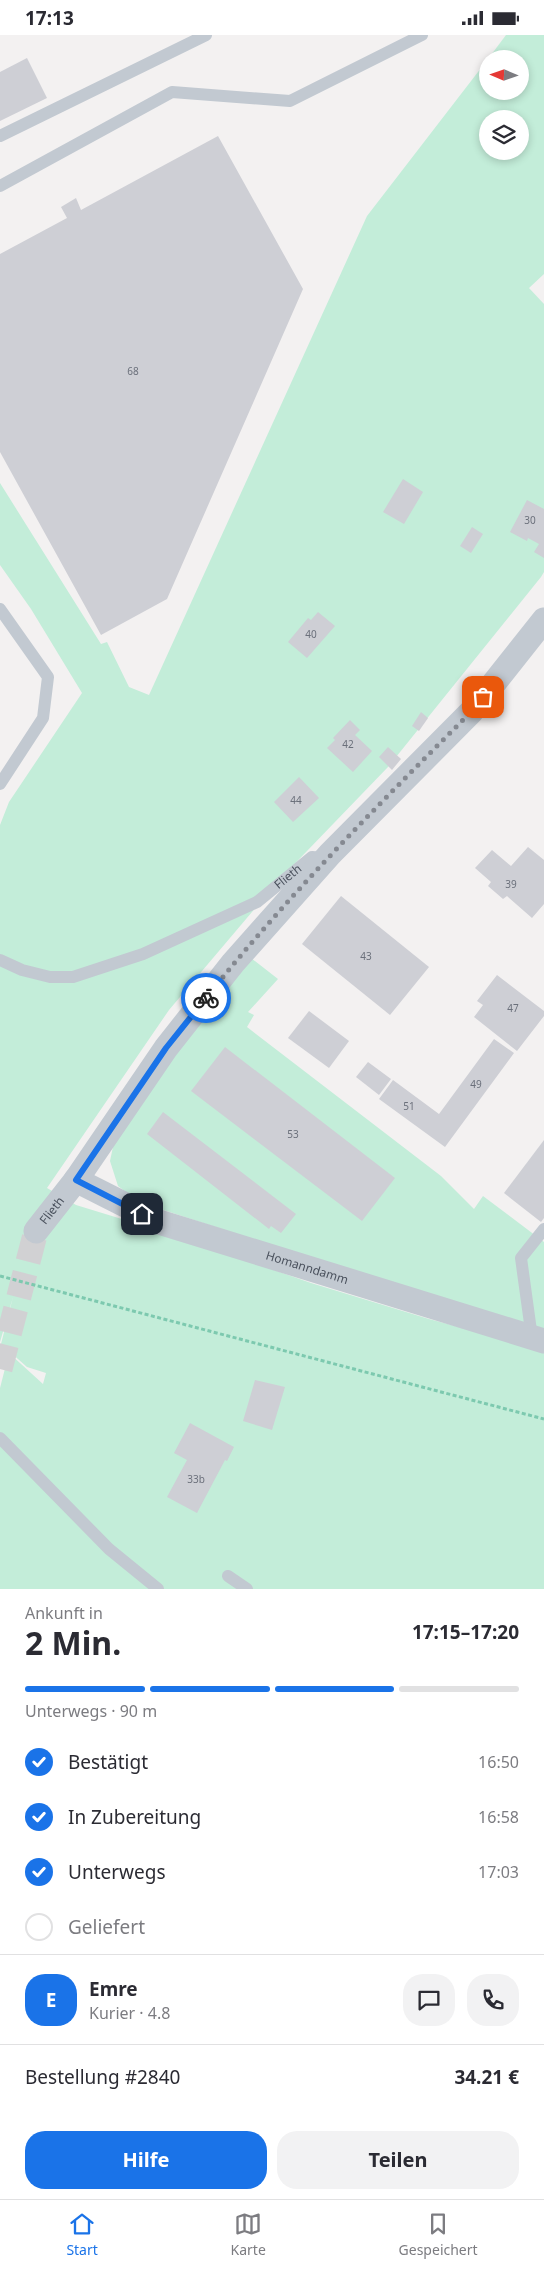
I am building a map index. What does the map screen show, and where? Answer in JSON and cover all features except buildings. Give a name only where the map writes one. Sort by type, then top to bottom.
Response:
[{"type":"street","name":"Flieth","points":[[36,1231],[76,1180],[166,1048],[250,943],[326,858],[471,712],[544,620]]},
{"type":"street","name":"Homanndamm","points":[[76,1180],[159,1222],[538,1340]]},
{"type":"lane","points":[[0,136],[206,35]]},
{"type":"lane","points":[[0,186],[172,92],[290,101],[422,35]]},
{"type":"lane","points":[[0,609],[48,677],[43,718],[0,784]]},
{"type":"lane","name":"Flieth","points":[[0,960],[22,970],[50,977],[73,977],[143,954],[202,929],[257,902],[312,857],[326,858]]},
{"type":"lane","points":[[538,1340],[521,1258],[544,1229]]},
{"type":"lane","points":[[0,1438],[110,1549],[158,1589]]},
{"type":"lane","points":[[228,1575],[247,1589]]},
{"type":"path","points":[[0,1276],[544,1419]]},
{"type":"green space","points":[[506,35],[544,35],[544,274],[529,288],[544,304],[544,572],[388,767],[280,879],[169,1010],[47,1188],[76,1205],[174,1235],[311,1283],[429,1319],[544,1350],[544,1589],[0,1589],[0,1388],[9,1353],[43,1384],[46,1373],[27,1367],[1,1344],[13,1297],[0,1342],[0,825],[9,802],[82,693],[31,609],[0,565],[0,483],[101,644],[107,642],[129,687],[149,695],[367,216],[479,70],[479,100],[529,100],[529,50],[494,50]]},
{"type":"green space","points":[[251,958],[278,979],[248,1012],[254,1015],[247,1027],[441,1176],[474,1209],[483,1196],[544,1242],[544,1334],[139,1202],[118,1186],[110,1161],[114,1142],[169,1052]]},
{"type":"tunnel","points":[[0,1369],[36,1231]]},
{"type":"way so far","points":[[206,998],[250,943],[330,854],[471,712],[483,697]]},
{"type":"route","points":[[142,1214],[76,1180],[166,1048],[206,998]]}]
